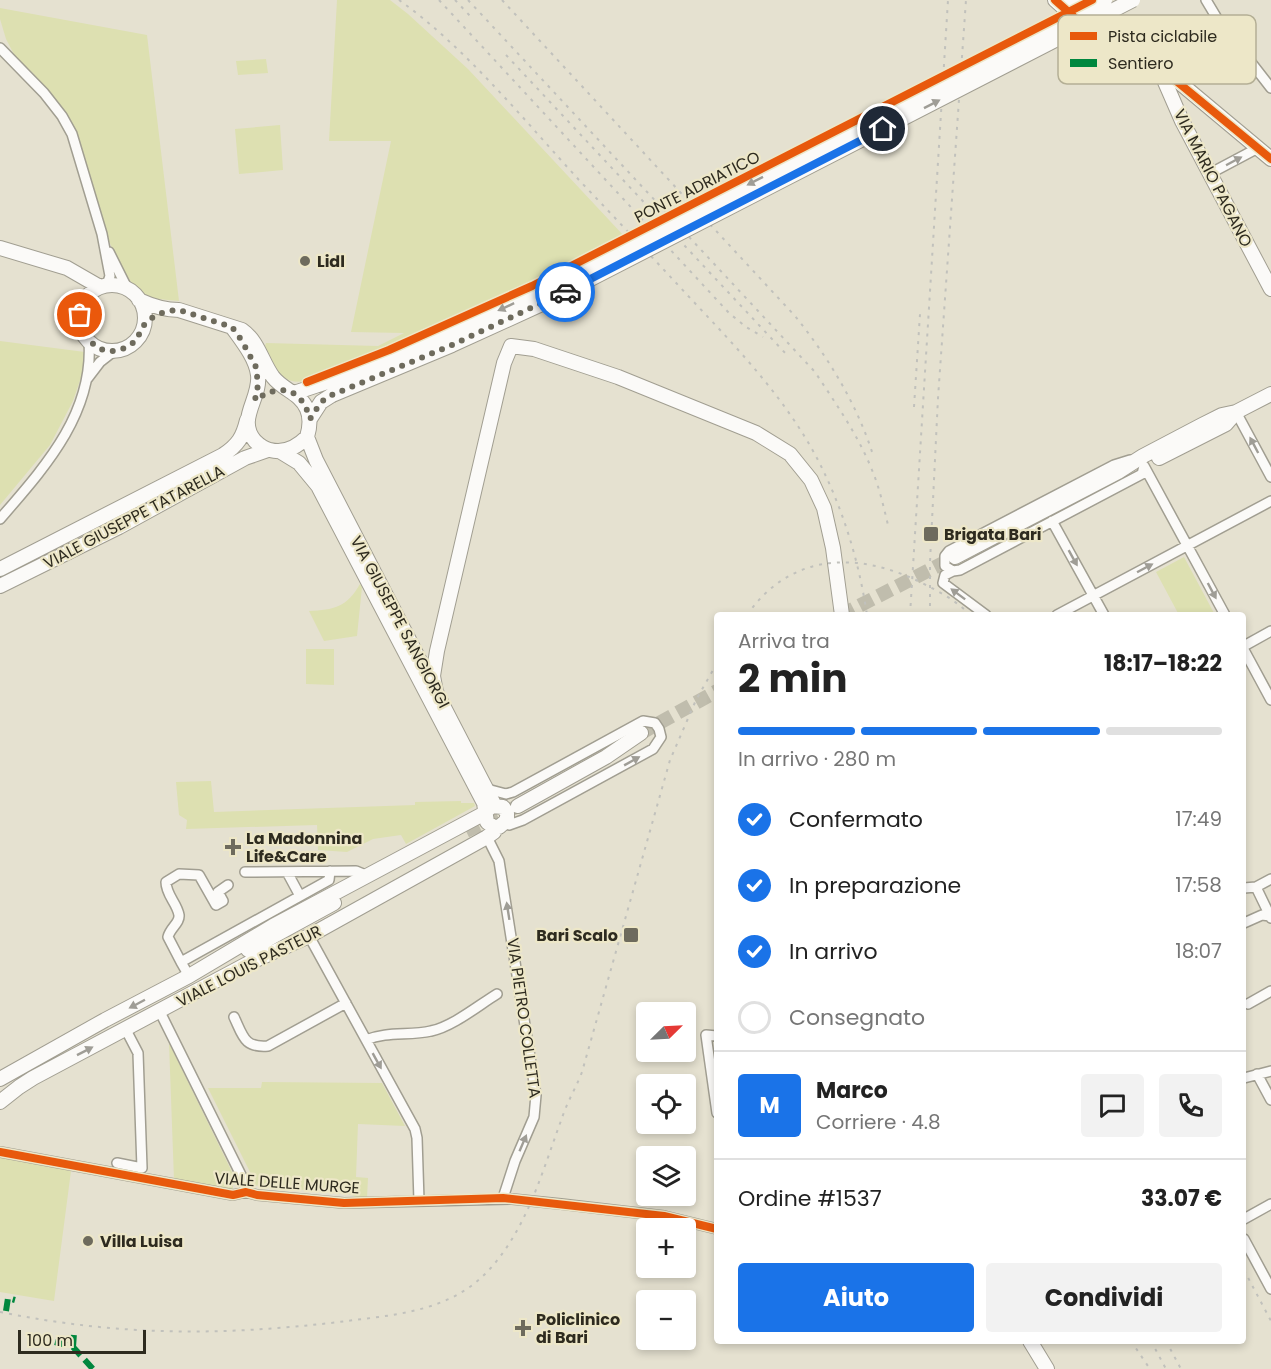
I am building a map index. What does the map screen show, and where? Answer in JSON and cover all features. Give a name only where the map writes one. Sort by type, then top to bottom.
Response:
[{"type":"main road","points":[[1055,0],[1072,15]]},
{"type":"main road","points":[[1060,0],[1067,2],[1080,0]]},
{"type":"main road","points":[[1073,15],[1080,0]]},
{"type":"main road","points":[[1100,0],[1105,6],[1107,15]]},
{"type":"main road","name":"PONTE ADRIATICO","points":[[1076,15],[1105,0]]},
{"type":"main road","name":"PONTE ADRIATICO","points":[[1105,15],[1134,0]]},
{"type":"main road","name":"PONTE ADRIATICO","points":[[310,419],[329,389],[522,299],[1058,24]]},
{"type":"main road","name":"PONTE ADRIATICO","points":[[288,391],[329,389],[452,345],[550,300],[1058,39]]},
{"type":"main road","name":"VIA MARIO PAGANO","points":[[1166,84],[1209,174],[1271,289]]},
{"type":"main road","points":[[1180,84],[1271,159]]},
{"type":"main road","points":[[0,248],[67,268],[104,286],[117,286],[128,290],[139,300],[232,327],[250,336],[269,371],[288,391],[302,401],[310,419],[307,437],[292,449],[274,451],[257,443],[252,437],[247,418],[255,400],[258,385],[256,367],[232,327]]},
{"type":"main road","points":[[67,268],[81,288],[80,325],[89,341],[100,349],[114,351],[130,346],[141,333],[145,316],[139,300]]},
{"type":"main road","points":[[82,306],[86,298],[104,286]]},
{"type":"main road","points":[[144,325],[170,310]]},
{"type":"main road","points":[[436,692],[433,676],[437,651],[504,363],[512,346],[534,349],[618,377],[756,433],[778,445],[800,465],[811,480],[824,508],[834,548],[842,612]]},
{"type":"main road","points":[[255,400],[272,390],[288,391]]},
{"type":"main road","points":[[955,564],[1118,472],[1144,461],[1222,415],[1236,412],[1271,394]]},
{"type":"main road","name":"VIALE GIUSEPPE TATARELLA","points":[[0,569],[223,455],[238,444],[244,435],[247,418]]},
{"type":"main road","name":"VIA GIUSEPPE SANGIORGI","points":[[307,437],[316,460],[487,789],[494,807]]},
{"type":"main road","name":"VIALE GIUSEPPE TATARELLA","points":[[0,586],[119,527],[245,458],[274,451]]},
{"type":"main road","name":"VIA GIUSEPPE SANGIORGI","points":[[274,451],[299,463],[318,486],[494,807]]},
{"type":"main road","points":[[418,657],[428,657],[437,651]]},
{"type":"main road","points":[[643,736],[609,763],[519,809],[606,757],[626,741],[643,736]]},
{"type":"main road","name":"VIALE LOUIS PASTEUR","points":[[0,1079],[189,976],[273,926],[494,807],[512,802],[603,751],[626,741]]},
{"type":"main road","points":[[494,807],[507,813],[496,829],[487,822],[494,807]]},
{"type":"main road","name":"VIALE LOUIS PASTEUR","points":[[0,1102],[33,1078],[247,964],[309,936],[496,829]]},
{"type":"main road","points":[[189,976],[234,957],[467,835],[286,939],[247,964]]},
{"type":"main road","points":[[1032,1344],[1047,1369]]},
{"type":"street","points":[[1111,15],[1140,0]]},
{"type":"street","points":[[1206,0],[1215,15]]},
{"type":"street","points":[[0,48],[44,93],[62,116],[80,154],[102,234],[110,276],[104,286]]},
{"type":"street","points":[[1256,69],[1271,88]]},
{"type":"street","points":[[1209,174],[1258,148]]},
{"type":"street","points":[[102,234],[111,258],[128,290]]},
{"type":"street","points":[[0,519],[48,463],[72,424],[87,379],[89,341]]},
{"type":"street","points":[[87,379],[100,362],[114,351]]},
{"type":"street","points":[[1236,412],[1271,477]]},
{"type":"street","points":[[982,612],[943,583],[945,575],[955,564],[960,570],[1142,474],[1144,461]]},
{"type":"street","points":[[1144,461],[1223,612]]},
{"type":"street","points":[[1063,612],[1271,501]]},
{"type":"street","points":[[1052,521],[1102,612]]},
{"type":"street","points":[[1246,647],[1271,631]]},
{"type":"street","points":[[1246,652],[1271,700]]},
{"type":"street","name":"VIALE LOUIS PASTEUR","points":[[487,789],[506,794],[513,792],[643,721],[655,723],[659,729],[661,737],[653,749],[523,820],[496,829]]},
{"type":"street","name":"VIA PIETRO COLLETTA","points":[[496,829],[536,1095],[536,1110],[515,1161],[507,1198]]},
{"type":"street","points":[[181,962],[329,880],[330,871]]},
{"type":"street","points":[[245,872],[356,871],[368,876]]},
{"type":"street","points":[[287,872],[300,896]]},
{"type":"street","points":[[189,976],[168,937],[179,915],[166,889],[166,882],[179,874],[200,875],[216,905],[223,901],[218,892],[228,885]]},
{"type":"street","points":[[1246,888],[1257,890],[1271,879]]},
{"type":"street","points":[[1257,890],[1270,917]]},
{"type":"street","points":[[1248,921],[1257,912],[1257,890]]},
{"type":"street","points":[[1248,921],[1262,915],[1270,917]]},
{"type":"street","points":[[309,936],[415,1129],[419,1201]]},
{"type":"street","points":[[1248,1004],[1271,991]]},
{"type":"street","points":[[366,1040],[377,1035],[432,1031],[448,1024],[497,993]]},
{"type":"street","points":[[234,1017],[247,1042],[256,1047],[268,1046],[346,1003]]},
{"type":"street","points":[[160,1011],[243,1179],[246,1192]]},
{"type":"street","points":[[117,1163],[146,1168],[138,1053],[126,1030]]},
{"type":"street","points":[[714,1036],[706,1035],[714,1092]]},
{"type":"street","points":[[1246,1077],[1271,1071]]},
{"type":"street","points":[[1257,1074],[1271,1100]]},
{"type":"street","name":"VIALE DELLE MURGE","points":[[0,1152],[233,1196],[246,1192],[322,1201],[356,1202],[507,1198],[664,1215],[714,1228]]},
{"type":"street","points":[[1246,1218],[1271,1204]]},
{"type":"street","points":[[1246,1243],[1271,1289]]},
{"type":"green space","points":[[337,0],[390,0],[408,14],[468,69],[624,236],[546,276],[426,331],[345,365],[296,382],[283,377],[279,372],[265,346],[266,343],[378,346],[404,333],[351,332],[391,141],[329,141]]},
{"type":"green space","points":[[0,8],[147,35],[179,301],[147,298],[133,285],[120,265],[107,237],[71,121],[33,73],[18,62],[6,39],[0,19]]},
{"type":"green space","points":[[266,59],[268,73],[238,75],[236,61]]},
{"type":"green space","points":[[280,125],[283,170],[239,174],[235,129]]},
{"type":"green space","points":[[0,341],[85,352],[87,360],[73,401],[50,445],[0,505]]},
{"type":"green space","points":[[1184,557],[1213,612],[1177,612],[1156,572]]},
{"type":"green space","points":[[360,584],[362,587],[357,636],[324,641],[309,611],[326,610],[339,606],[350,598]]},
{"type":"green space","points":[[306,649],[334,649],[334,685],[306,684]]},
{"type":"green space","points":[[211,781],[214,812],[415,805],[415,802],[461,801],[461,803],[474,803],[475,806],[406,844],[401,835],[373,839],[347,852],[318,850],[317,825],[186,829],[187,820],[179,815],[176,782]]},
{"type":"green space","points":[[169,1043],[233,1174],[233,1190],[174,1180]]},
{"type":"green space","points":[[262,1082],[382,1083],[405,1126],[358,1124],[356,1177],[368,1178],[367,1198],[348,1194],[251,1185],[246,1177],[251,1174],[208,1088],[261,1088]]},
{"type":"green space","points":[[0,1155],[71,1171],[54,1301],[0,1292]]},
{"type":"tunnel","points":[[847,612],[955,557]]},
{"type":"tunnel","points":[[641,733],[714,693]]},
{"type":"tunnel","points":[[466,831],[516,807]]},
{"type":"railway","points":[[399,0],[447,39],[493,85],[762,377],[793,419],[820,464],[836,500],[855,557],[866,612]]},
{"type":"railway","points":[[439,0],[729,313],[763,337]]},
{"type":"railway","points":[[455,0],[472,18]]},
{"type":"railway","points":[[468,0],[815,372],[860,444],[877,484],[889,529]]},
{"type":"railway","points":[[502,0],[795,316],[819,348],[850,399],[873,455]]},
{"type":"railway","points":[[910,612],[948,0]]},
{"type":"railway","points":[[930,612],[930,562],[938,398],[966,0]]},
{"type":"railway","points":[[506,55],[787,355]]},
{"type":"railway","points":[[914,407],[920,314]]},
{"type":"railway","points":[[750,612],[764,595],[783,579],[804,569],[849,562],[872,565],[920,582],[953,600],[967,612]]},
{"type":"railway","points":[[0,1312],[87,1326],[128,1329],[252,1330],[398,1314],[437,1304],[472,1286],[501,1256],[532,1200],[564,1112],[582,1072],[670,760],[696,700],[714,668]]},
{"type":"railway","points":[[1246,1274],[1271,1321]]},
{"type":"railway","points":[[1133,1344],[1150,1369]]},
{"type":"railway","points":[[1153,1344],[1166,1369]]},
{"type":"railway","points":[[1168,1344],[1181,1369]]},
{"type":"marked path","points":[[6,1311],[8,1298],[15,1300]]},
{"type":"marked path","points":[[73,1347],[74,1333]]},
{"type":"marked path","points":[[55,1342],[73,1347],[93,1369]]},
{"type":"cycle path","points":[[1055,0],[1072,15]]},
{"type":"cycle path","points":[[1063,15],[1092,0]]},
{"type":"cycle path","points":[[307,382],[389,350],[532,286],[1058,17]]},
{"type":"cycle path","points":[[1180,84],[1271,159]]},
{"type":"cycle path","points":[[0,1152],[233,1195],[246,1192],[344,1203],[503,1198],[664,1216],[714,1228]]},
{"type":"way so far","points":[[80,315],[83,333],[94,345],[107,351],[130,346],[137,340],[144,325],[170,310],[179,310],[232,327],[256,367],[258,385],[255,400],[272,390],[283,389],[294,393],[302,401],[310,419],[321,402],[332,395],[452,345],[565,292]]},
{"type":"place","name":"Lidl","points":[[305,261]]},
{"type":"place","name":"Brigata Bari","points":[[931,534]]},
{"type":"place","name":"La Madonnina Life&Care","points":[[233,847]]},
{"type":"place","name":"Bari Scalo","points":[[631,935]]},
{"type":"place","name":"Villa Luisa","points":[[88,1241]]},
{"type":"place","name":"Policlinico di Bari","points":[[523,1328]]},
{"type":"route","points":[[565,292],[883,129]]}]
